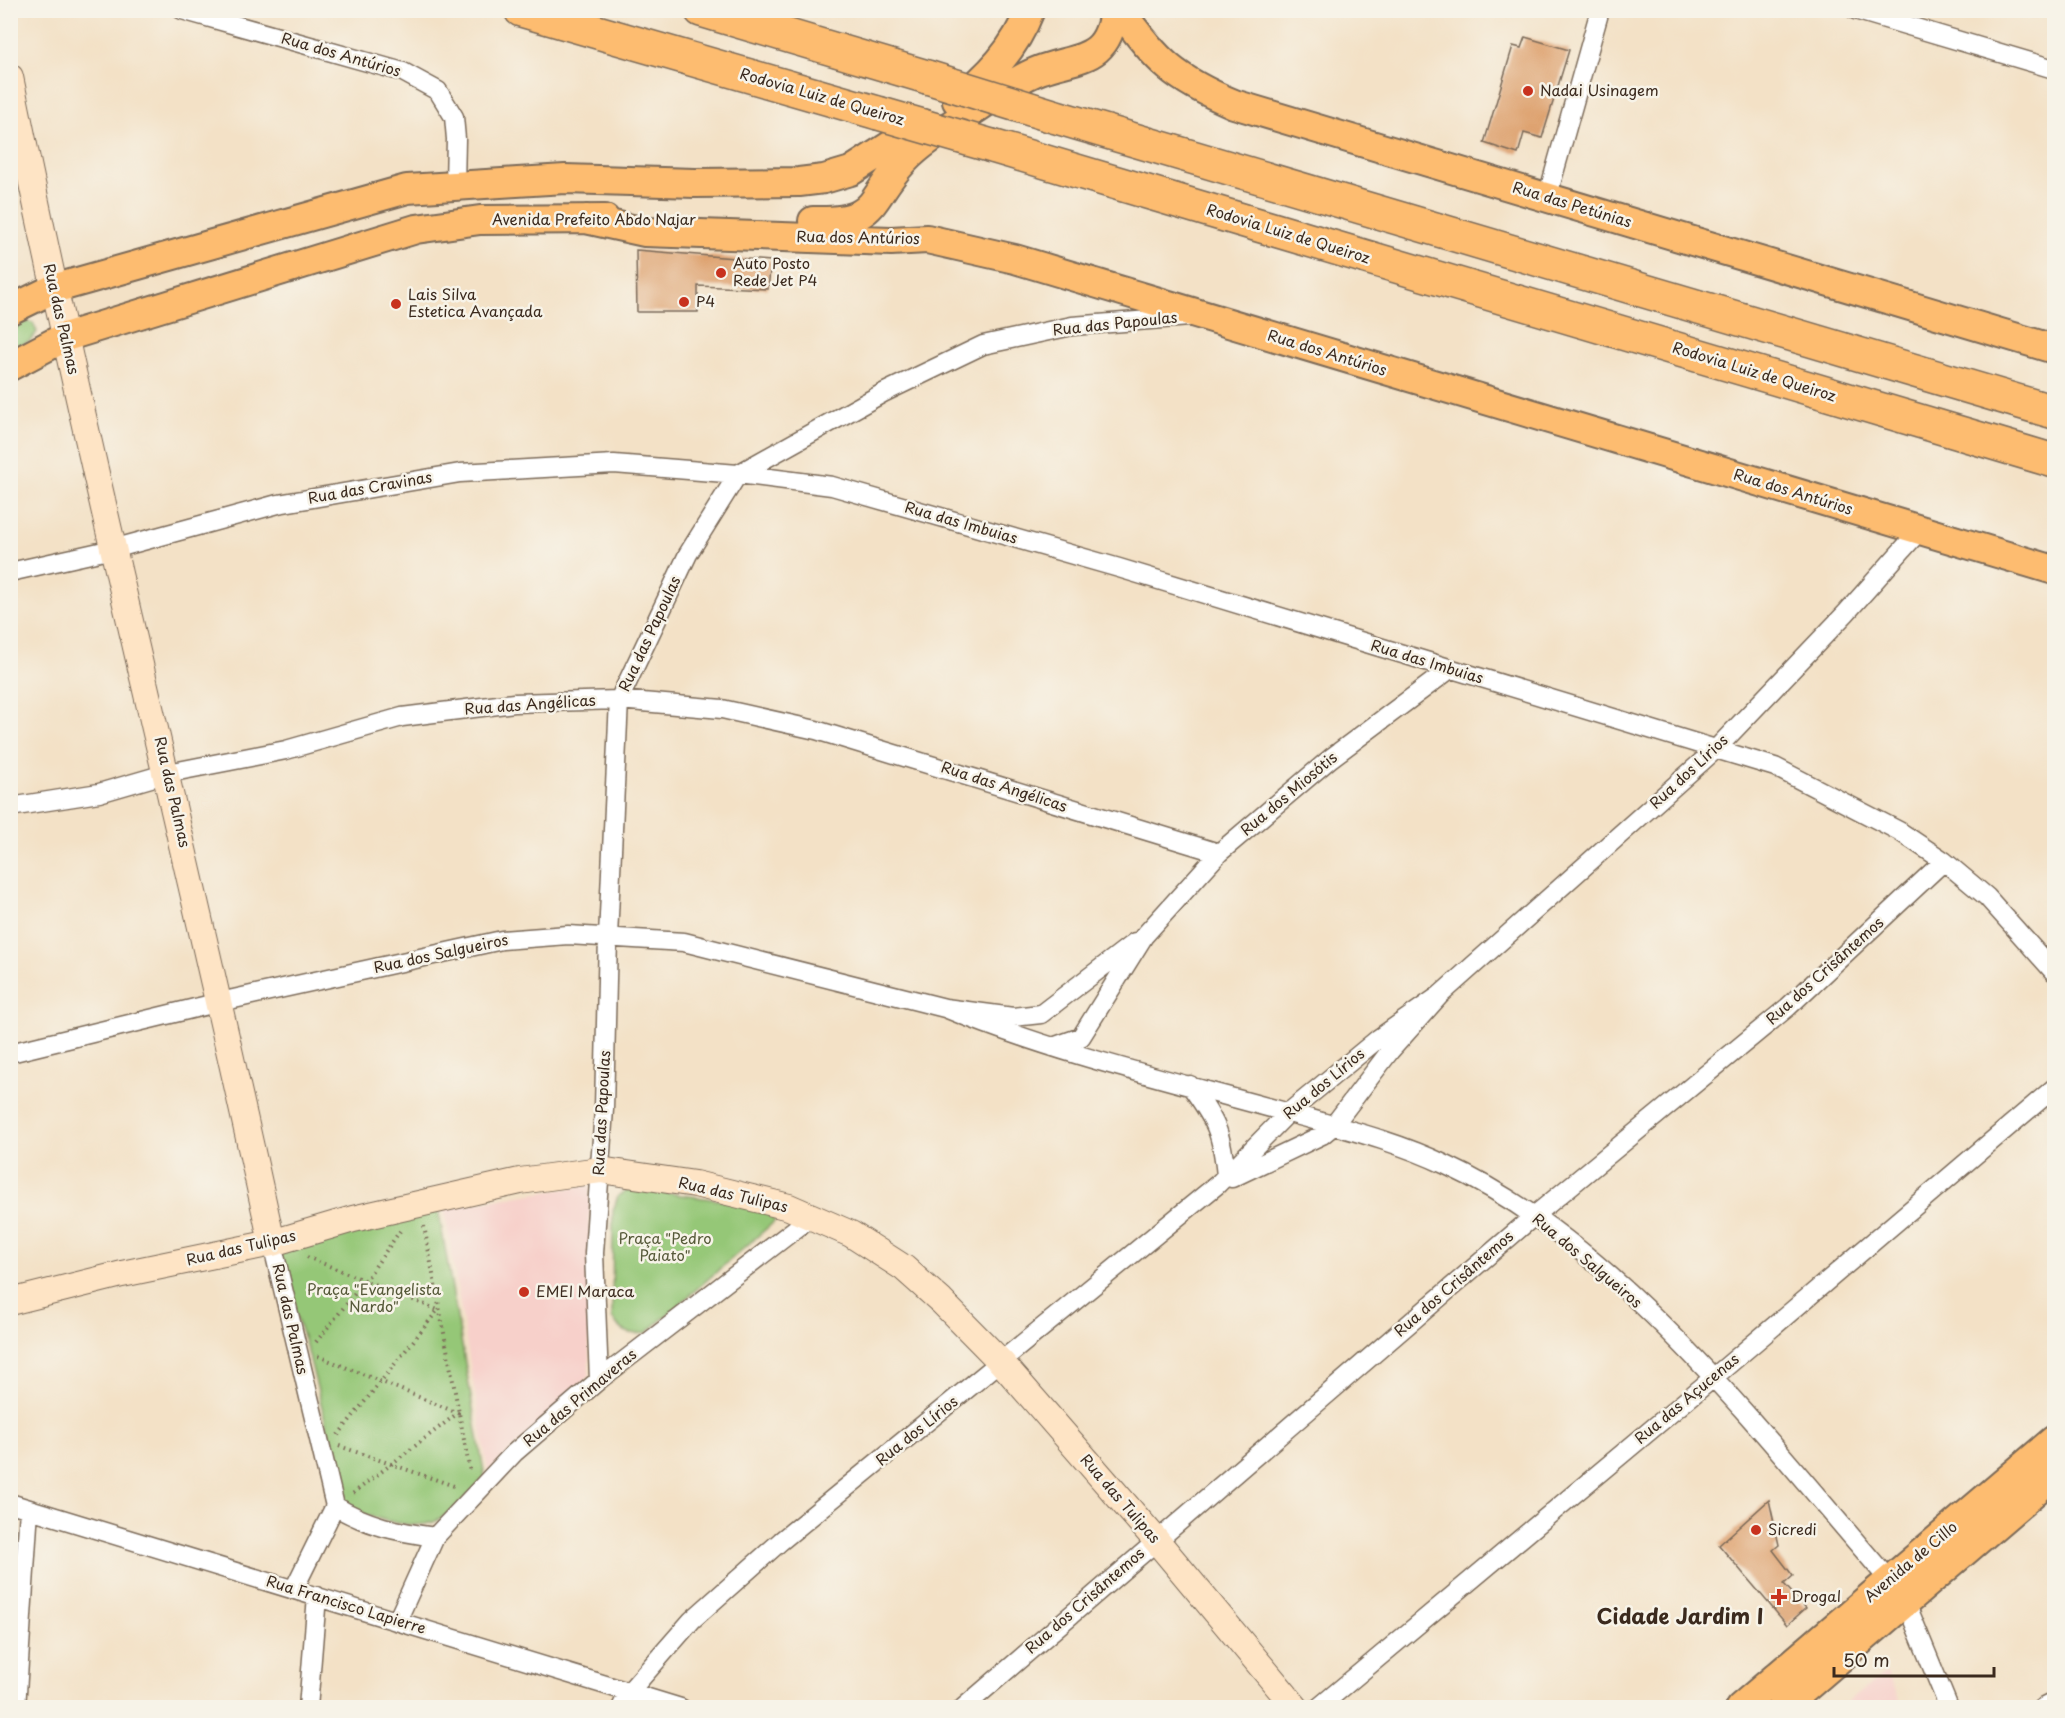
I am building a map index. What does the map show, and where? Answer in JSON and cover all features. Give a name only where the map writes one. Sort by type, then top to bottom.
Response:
[{"type":"highway","name":"Rodovia Luiz de Queiroz","points":[[521,10],[992,146],[2055,461]]},
{"type":"highway","points":[[701,10],[2055,412]]},
{"type":"highway","points":[[1895,414],[2055,472]]},
{"type":"main road","points":[[856,239],[838,233],[819,221],[814,206],[824,186],[851,171],[951,105],[988,77],[1002,60],[1030,10]]},
{"type":"main road","name":"Avenida Prefeito Abdo Najar","points":[[10,366],[65,337],[416,230],[480,220],[837,221],[858,216],[875,203],[892,175],[921,145],[1017,82],[1041,70],[1090,55],[1112,28],[1114,10]]},
{"type":"main road","name":"Rua das Petúnias","points":[[1120,10],[1145,47],[1168,68],[1199,89],[1234,104],[1546,198],[2053,344]]},
{"type":"main road","name":"Rua das Palmas","points":[[10,77],[27,301],[65,337],[113,549],[168,773],[272,1243]]},
{"type":"main road","points":[[27,301],[407,189],[565,178],[695,183],[799,182],[851,171]]},
{"type":"main road","name":"Rua dos Antúrios","points":[[586,219],[645,232],[927,239],[1015,259],[2055,570]]},
{"type":"main road","name":"Rua das Tulipas","points":[[10,1302],[122,1274],[272,1243],[420,1203],[520,1181],[600,1170],[695,1184],[789,1207],[850,1234],[904,1268],[1002,1363],[1156,1540],[1296,1707]]},
{"type":"main road","name":"Avenida de Cillo","points":[[1740,1707],[2055,1440]]},
{"type":"main road","name":"Avenida de Cillo","points":[[1782,1707],[2055,1475]]},
{"type":"street","name":"Rua dos Antúrios","points":[[182,10],[403,72],[438,91],[454,117],[455,184]]},
{"type":"street","points":[[1546,198],[1600,10]]},
{"type":"street","points":[[1855,10],[2055,69]]},
{"type":"street","name":"Rua das Papoulas","points":[[599,1380],[594,1253],[604,1109],[608,938],[619,700],[688,554],[738,474],[883,393],[983,345],[1072,326],[1202,315]]},
{"type":"street","name":"Rua das Cravinas","points":[[10,572],[113,549],[278,504],[460,473],[614,464],[738,474]]},
{"type":"street","name":"Rua das Imbuias","points":[[738,474],[832,486],[1119,568],[1776,767],[1899,831],[1944,861],[1987,897],[2055,972]]},
{"type":"street","name":"Rua dos Lírios","points":[[1222,1180],[1322,1135],[1333,1126],[1390,1051],[1440,995],[1716,749],[1846,613],[1920,530]]},
{"type":"street","name":"Rua dos Miosótis","points":[[1053,1047],[1081,1037],[1144,936],[1219,853],[1331,758],[1450,669]]},
{"type":"street","name":"Rua das Angélicas","points":[[10,807],[99,793],[168,773],[286,750],[402,717],[514,703],[619,700],[722,709],[816,730],[1219,853]]},
{"type":"street","name":"Rua dos Crisântemos","points":[[963,1707],[1534,1216],[1788,1007],[1944,861]]},
{"type":"street","name":"Rua dos Salgueiros","points":[[10,1053],[220,1002],[502,939],[568,935],[684,942],[945,1008],[1013,1017],[1041,1014]]},
{"type":"street","name":"Rua dos Miosótis","points":[[1041,1014],[1144,936]]},
{"type":"street","name":"Rua dos Lírios","points":[[625,1700],[692,1620],[782,1542],[1222,1180],[1288,1113],[1379,1038],[1440,995]]},
{"type":"street","name":"Rua dos Salgueiros","points":[[945,1008],[996,1029],[1053,1047],[1381,1139],[1445,1164],[1487,1185],[1534,1216],[1599,1267],[1663,1325],[1713,1378],[1889,1580],[1906,1603]]},
{"type":"street","points":[[1041,1014],[1053,1047]]},
{"type":"street","points":[[1190,1085],[1215,1120],[1222,1141],[1222,1180]]},
{"type":"street","name":"Rua das Açucenas","points":[[1318,1707],[1713,1378],[2055,1088]]},
{"type":"street","name":"Rua das Primaveras","points":[[397,1621],[435,1537],[514,1453],[599,1380],[811,1217]]},
{"type":"street","name":"Rua das Palmas","points":[[272,1243],[335,1506]]},
{"type":"street","name":"Rua Francisco Lapierre","points":[[10,1503],[397,1621],[625,1700],[681,1707]]},
{"type":"street","points":[[294,1590],[335,1506],[367,1523],[435,1537]]},
{"type":"street","points":[[16,1707],[30,1509]]},
{"type":"street","points":[[308,1707],[317,1596]]},
{"type":"street","points":[[1906,1603],[1949,1707]]},
{"type":"street","points":[[2042,1707],[2055,1702]]},
{"type":"path","points":[[316,1343],[365,1281],[420,1203]]},
{"type":"path","points":[[420,1203],[438,1310],[475,1493]]},
{"type":"path","points":[[272,1243],[438,1310]]},
{"type":"path","points":[[438,1310],[331,1443],[475,1493]]},
{"type":"path","points":[[309,1352],[458,1413]]},
{"type":"path","points":[[335,1506],[395,1464],[458,1413]]},
{"type":"shaded area","name":"EMEI Maraca","points":[[590,1185],[589,1376],[488,1472],[444,1208]]},
{"type":"shaded area","points":[[1886,1673],[1903,1707],[1840,1707]]},
{"type":"green space","points":[[22,321],[33,323],[37,332],[31,340],[11,350],[11,327]]},
{"type":"green space","name":"Praça \"Pedro Paiato\"","points":[[631,1188],[770,1207],[775,1211],[774,1222],[646,1333],[630,1333],[622,1329],[612,1318],[613,1211],[618,1196]]},
{"type":"green space","name":"Praça \"Evangelista Nardo\"","points":[[438,1208],[485,1477],[442,1518],[425,1524],[413,1525],[372,1517],[335,1506],[331,1443],[308,1352],[272,1243]]},
{"type":"building","name":"Nadai Usinagem","points":[[1525,37],[1569,50],[1542,138],[1524,133],[1518,154],[1484,143],[1513,46],[1521,48]]},
{"type":"building","points":[[636,250],[771,261],[768,289],[698,286],[698,312],[637,312]]},
{"type":"building","points":[[1769,1500],[1779,1545],[1773,1550],[1793,1576],[1784,1584],[1806,1608],[1787,1625],[1719,1545]]},
{"type":"place","name":"Nadai Usinagem","points":[[1528,91]]},
{"type":"place","name":"Auto Posto Rede Jet P4","points":[[721,273]]},
{"type":"place","name":"P4","points":[[684,302]]},
{"type":"place","name":"Lais Silva Estetica Avançada","points":[[396,304]]},
{"type":"place","name":"EMEI Maraca","points":[[524,1292]]},
{"type":"place","name":"Sicredi","points":[[1756,1530]]},
{"type":"place","name":"Drogal","points":[[1779,1597]]},
{"type":"district","name":"Cidade Jardim I","points":[[1680,1617]]}]
